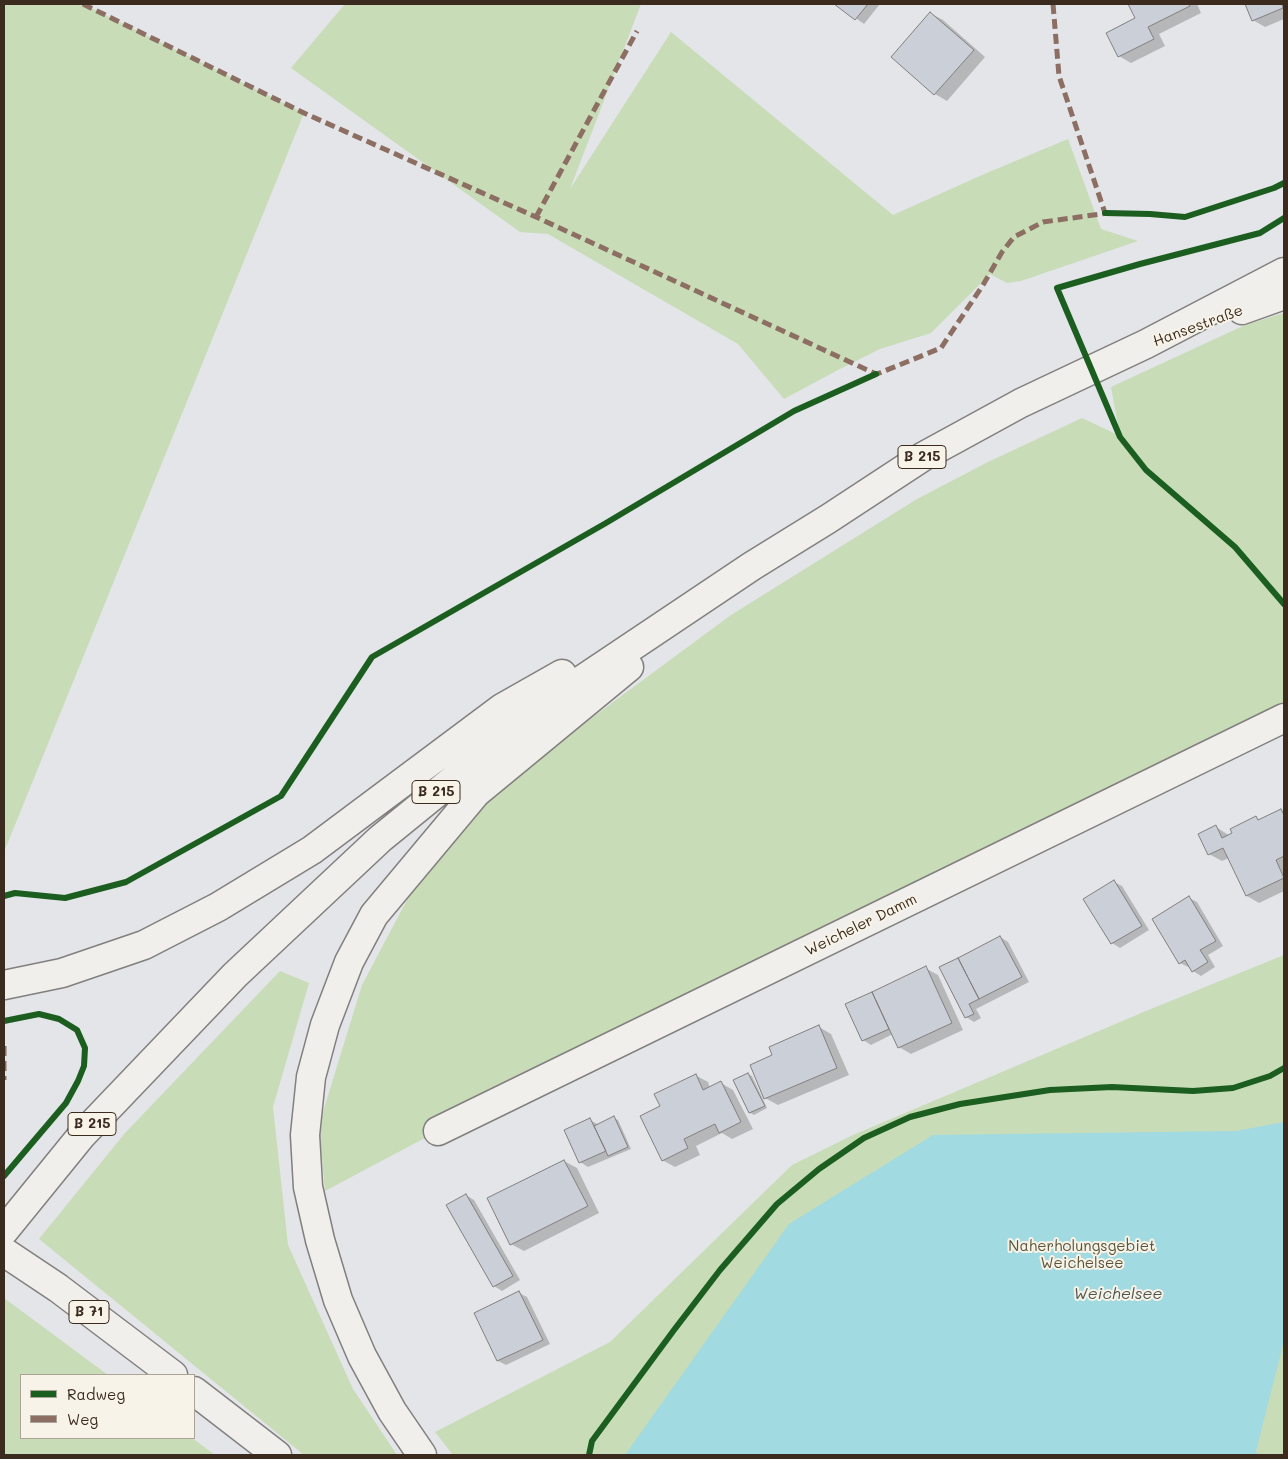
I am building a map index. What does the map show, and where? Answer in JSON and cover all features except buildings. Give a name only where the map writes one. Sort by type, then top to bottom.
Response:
[{"type":"main road","name":"Hansestraße","points":[[1146,344],[1284,272]]},
{"type":"main road","name":"Hansestraße","points":[[1146,344],[1284,295]]},
{"type":"main road","name":"B 215","points":[[4,1231],[82,1135],[234,975],[380,838],[546,704],[752,566],[924,456],[1021,403],[1146,344]]},
{"type":"main road","points":[[4,984],[62,973],[144,945],[218,907],[312,850],[502,708],[752,566]]},
{"type":"main road","points":[[422,1455],[392,1411],[362,1356],[338,1300],[320,1240],[310,1196],[305,1135],[311,1077],[329,1016],[349,962],[374,914],[476,793],[752,566]]},
{"type":"main road","name":"Weicheler Damm","points":[[438,1131],[1284,718]]},
{"type":"main road","name":"B 71","points":[[4,1252],[58,1288],[172,1374]]},
{"type":"main road","points":[[195,1392],[277,1455]]},
{"type":"green space","points":[[4,4],[83,4],[304,113],[4,852]]},
{"type":"green space","points":[[345,4],[641,4],[570,189],[671,32],[893,215],[1068,139],[1101,229],[1138,241],[1021,281],[1007,283],[990,274],[931,333],[880,349],[784,399],[738,344],[548,234],[520,232],[291,68]]},
{"type":"green space","points":[[1284,313],[1284,718],[438,1131],[325,1191],[319,1125],[362,985],[426,864],[501,785],[731,615],[917,499],[988,462],[1082,418],[1120,436],[1111,387],[1245,325]]},
{"type":"green space","name":"Weichelsee","points":[[1284,955],[1284,1455],[453,1455],[435,1432],[610,1342],[792,1165],[853,1135],[1146,1011]]},
{"type":"green space","points":[[280,971],[309,983],[273,1107],[288,1245],[353,1389],[397,1455],[304,1455],[39,1239],[125,1133]]},
{"type":"green space","points":[[4,1298],[107,1374],[20,1374],[20,1439],[193,1439],[215,1455],[4,1455]]},
{"type":"water","name":"Weichelsee","points":[[1284,1122],[1284,1341],[1256,1451],[1258,1455],[625,1455],[789,1224],[933,1135],[1236,1131]]},
{"type":"marked path","points":[[83,4],[304,113],[536,217],[876,374]]},
{"type":"marked path","points":[[1053,4],[1059,76],[1105,213]]},
{"type":"marked path","points":[[536,217],[637,31]]},
{"type":"marked path","points":[[872,376],[941,348],[983,285],[1002,252],[1014,237],[1043,222],[1108,213]]},
{"type":"marked path","points":[[4,1046],[4,1080]]},
{"type":"cycle path","points":[[1105,213],[1185,217],[1284,183]]},
{"type":"cycle path","points":[[1284,218],[1260,233],[1057,288],[1120,437],[1146,470],[1235,547],[1284,604]]},
{"type":"cycle path","points":[[4,896],[15,893],[65,898],[126,882],[281,796],[372,657],[606,523],[794,411],[876,374]]},
{"type":"cycle path","points":[[4,1021],[39,1014],[59,1019],[77,1030],[85,1048],[84,1066],[66,1103],[4,1176]]},
{"type":"cycle path","points":[[589,1455],[592,1441],[674,1330],[720,1270],[777,1204],[819,1169],[864,1138],[910,1117],[960,1104],[1050,1090],[1112,1087],[1193,1091],[1233,1088],[1270,1076],[1284,1068]]},
{"type":"park label","name":"Naherholungsgebiet Weichelsee","points":[[1082,1254]]}]
